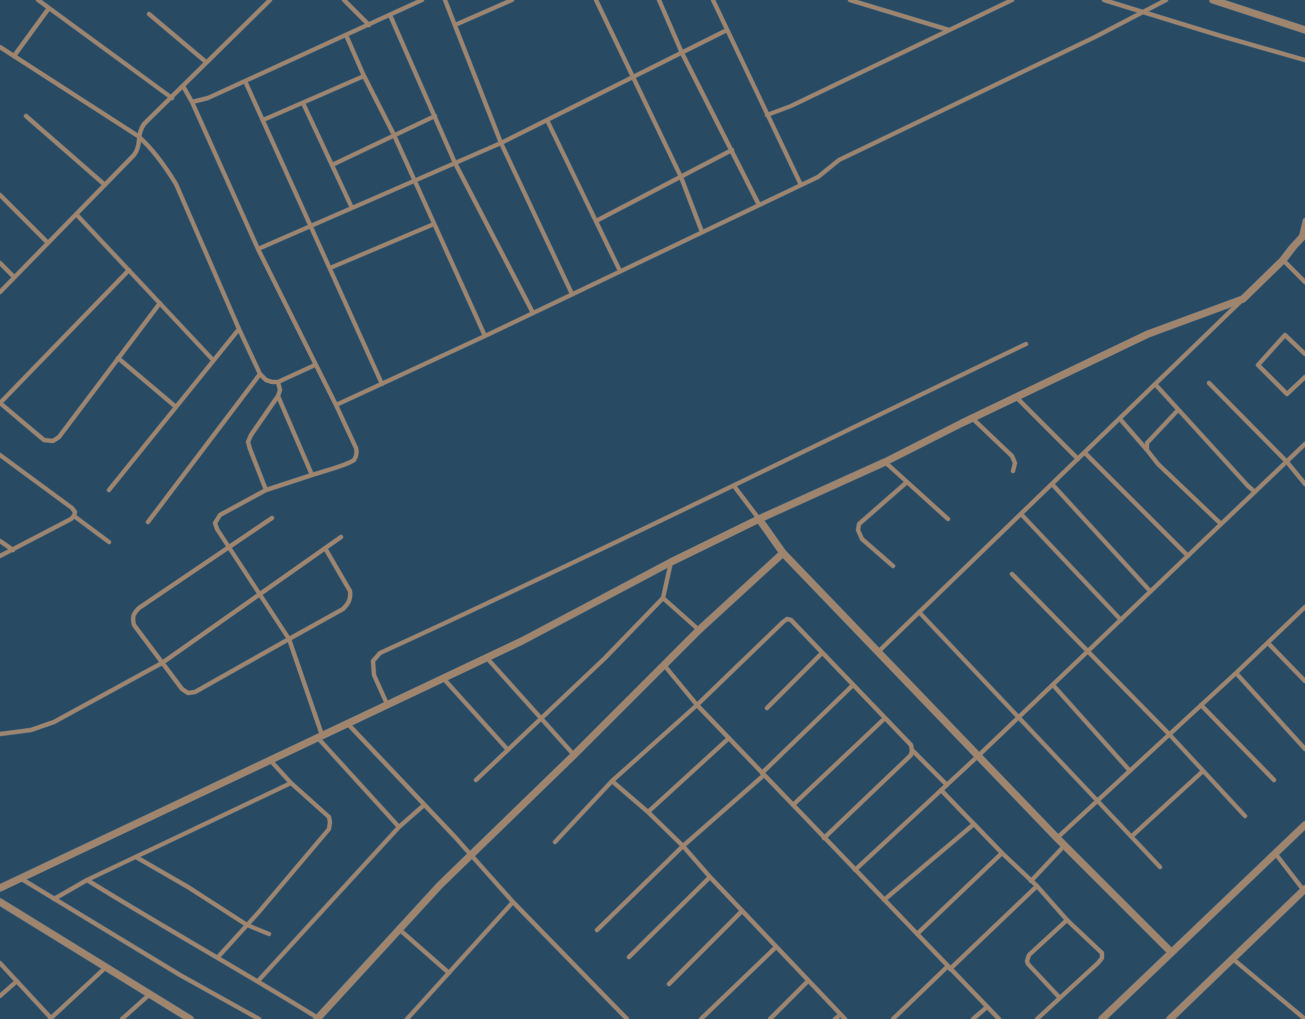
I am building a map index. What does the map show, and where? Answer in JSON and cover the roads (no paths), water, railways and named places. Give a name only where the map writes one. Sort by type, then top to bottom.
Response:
[{"type":"street","points":[[38,0],[172,98]]},
{"type":"street","points":[[0,292],[138,150],[138,136],[144,124],[270,0]]},
{"type":"street","points":[[344,0],[369,25]]},
{"type":"street","points":[[192,102],[208,98],[422,0]]},
{"type":"street","points":[[445,0],[501,143],[572,294]]},
{"type":"street","points":[[455,25],[512,0]]},
{"type":"street","points":[[596,0],[681,177],[702,232]]},
{"type":"street","points":[[659,0],[682,52],[759,205]]},
{"type":"street","points":[[713,0],[800,185]]},
{"type":"street","points":[[850,0],[949,30]]},
{"type":"street","points":[[767,115],[791,106],[1012,0]]},
{"type":"street","points":[[1104,0],[1305,60]]},
{"type":"street","points":[[336,405],[485,336],[818,177],[839,160],[946,109],[1166,0]]},
{"type":"street","points":[[1213,0],[1305,30]]},
{"type":"street","points":[[14,56],[49,8]]},
{"type":"street","points":[[149,14],[206,62]]},
{"type":"street","points":[[390,15],[455,163],[533,313]]},
{"type":"street","points":[[258,249],[501,143],[727,30]]},
{"type":"street","points":[[346,35],[364,76],[394,135],[485,336]]},
{"type":"street","points":[[0,47],[138,136],[152,148],[176,184],[260,374],[266,380],[278,382],[315,365]]},
{"type":"street","points":[[263,120],[364,76]]},
{"type":"street","points":[[245,81],[382,384]]},
{"type":"street","points":[[183,86],[192,102],[258,249],[336,405],[356,448],[357,455],[354,459],[348,462],[266,490],[220,515],[215,523],[217,529],[289,639],[320,736],[399,826]]},
{"type":"street","points":[[303,103],[352,208]]},
{"type":"street","points":[[26,116],[105,185]]},
{"type":"street","points":[[332,165],[435,116]]},
{"type":"street","points":[[547,120],[620,271]]},
{"type":"street","points":[[596,221],[732,150]]},
{"type":"street","points":[[0,195],[48,243]]},
{"type":"street","points":[[76,214],[213,360]]},
{"type":"street","points":[[878,652],[1283,260],[1303,237],[1305,220]]},
{"type":"street","points":[[330,268],[434,224]]},
{"type":"street","points":[[1283,260],[1305,282]]},
{"type":"street","points":[[0,263],[14,278]]},
{"type":"street","points":[[129,270],[0,403],[44,440],[54,441],[160,303]]},
{"type":"street","points":[[1,888],[443,678],[572,615],[671,562],[759,519],[885,462],[971,418],[1148,334],[1243,299]]},
{"type":"street","points":[[109,490],[239,329]]},
{"type":"street","points":[[1305,354],[1285,335],[1258,365],[1287,394],[1305,377]]},
{"type":"street","points":[[386,704],[374,675],[373,661],[380,653],[734,486],[1026,344]]},
{"type":"street","points":[[118,358],[176,407]]},
{"type":"street","points":[[148,522],[260,374]]},
{"type":"street","points":[[266,490],[248,442],[251,435],[278,396],[280,390],[278,382]]},
{"type":"street","points":[[1209,383],[1287,462],[1305,484]]},
{"type":"street","points":[[1155,384],[1255,492]]},
{"type":"street","points":[[278,396],[312,475]]},
{"type":"street","points":[[1016,397],[1078,459]]},
{"type":"street","points":[[1147,450],[1147,443],[1178,410]]},
{"type":"street","points":[[971,418],[1012,456],[1015,463],[1013,471]]},
{"type":"street","points":[[1120,419],[1158,464],[1221,524]]},
{"type":"street","points":[[855,870],[1053,685],[1305,444]]},
{"type":"street","points":[[1085,453],[1188,556]]},
{"type":"street","points":[[0,455],[72,508],[75,512],[74,516]]},
{"type":"street","points":[[885,462],[948,519]]},
{"type":"street","points":[[893,566],[862,539],[858,530],[859,524],[907,482]]},
{"type":"street","points":[[1052,484],[1150,591]]},
{"type":"street","points":[[734,486],[784,554],[1056,838],[1172,952]]},
{"type":"street","points":[[1021,514],[1121,620]]},
{"type":"street","points":[[74,516],[109,542]]},
{"type":"street","points":[[0,556],[71,519],[74,516]]},
{"type":"street","points":[[272,518],[229,546],[139,608],[134,613],[134,626],[182,689],[188,693],[195,692],[343,609],[349,604],[350,591],[325,548]]},
{"type":"street","points":[[0,734],[31,730],[54,722],[162,663],[341,537]]},
{"type":"street","points":[[0,541],[13,550]]},
{"type":"street","points":[[86,880],[258,981],[317,1018],[440,885],[574,755],[699,630],[784,554]]},
{"type":"street","points":[[476,780],[604,658],[663,598],[671,562]]},
{"type":"street","points":[[1012,574],[1169,734],[1245,816]]},
{"type":"street","points":[[663,598],[699,630]]},
{"type":"street","points":[[1056,838],[1304,609]]},
{"type":"street","points":[[918,612],[1160,867]]},
{"type":"street","points":[[555,842],[612,781],[697,705],[787,619],[791,620],[884,719],[911,745],[912,750],[947,785]]},
{"type":"street","points":[[1268,643],[1305,682]]},
{"type":"street","points":[[767,708],[822,653]]},
{"type":"street","points":[[486,657],[574,755]]},
{"type":"street","points":[[663,665],[697,705],[999,1019]]},
{"type":"street","points":[[1236,673],[1305,749]]},
{"type":"street","points":[[443,678],[508,750]]},
{"type":"street","points":[[597,930],[683,846],[763,774],[853,685]]},
{"type":"street","points":[[1053,685],[1130,771]]},
{"type":"street","points":[[1201,705],[1274,780]]},
{"type":"street","points":[[793,805],[884,719]]},
{"type":"street","points":[[348,723],[513,902],[627,1019]]},
{"type":"street","points":[[648,812],[729,738]]},
{"type":"street","points":[[824,838],[911,755],[912,750]]},
{"type":"street","points":[[218,958],[329,829],[329,817],[291,783],[270,760]]},
{"type":"street","points":[[1132,836],[1203,771]]},
{"type":"street","points":[[612,781],[648,812],[683,846],[710,877],[845,1019]]},
{"type":"street","points":[[54,899],[86,880],[291,783]]},
{"type":"street","points":[[941,790],[1036,886],[1067,920],[1102,953],[1102,958],[1098,963],[1037,1019]]},
{"type":"street","points":[[258,981],[399,826],[424,805]]},
{"type":"street","points":[[884,900],[974,824]]},
{"type":"street","points":[[1102,1019],[1305,825]]},
{"type":"street","points":[[1031,881],[1064,846]]},
{"type":"street","points":[[917,934],[1002,852]]},
{"type":"street","points":[[1170,1019],[1304,891],[1275,853]]},
{"type":"street","points":[[136,857],[188,887],[247,925],[269,934]]},
{"type":"street","points":[[629,957],[710,877]]},
{"type":"street","points":[[17,880],[54,899],[180,975],[258,1019]]},
{"type":"street","points":[[893,1019],[1036,886]]},
{"type":"street","points":[[0,902],[190,1019]]},
{"type":"street","points":[[407,1019],[513,902]]},
{"type":"street","points":[[669,984],[742,910]]},
{"type":"street","points":[[1059,998],[1028,964],[1027,961],[1029,955],[1067,920]]},
{"type":"street","points":[[400,930],[449,973]]},
{"type":"street","points":[[701,1019],[776,947]]},
{"type":"street","points":[[1233,959],[1305,1019]]},
{"type":"street","points":[[0,963],[50,1019],[105,968]]},
{"type":"street","points":[[0,996],[17,981]]},
{"type":"street","points":[[770,1019],[808,981]]},
{"type":"street","points":[[122,1019],[150,994]]},
{"type":"street","points":[[973,1019],[987,1007]]},
{"type":"street","points":[[835,1019],[840,1014]]}]
